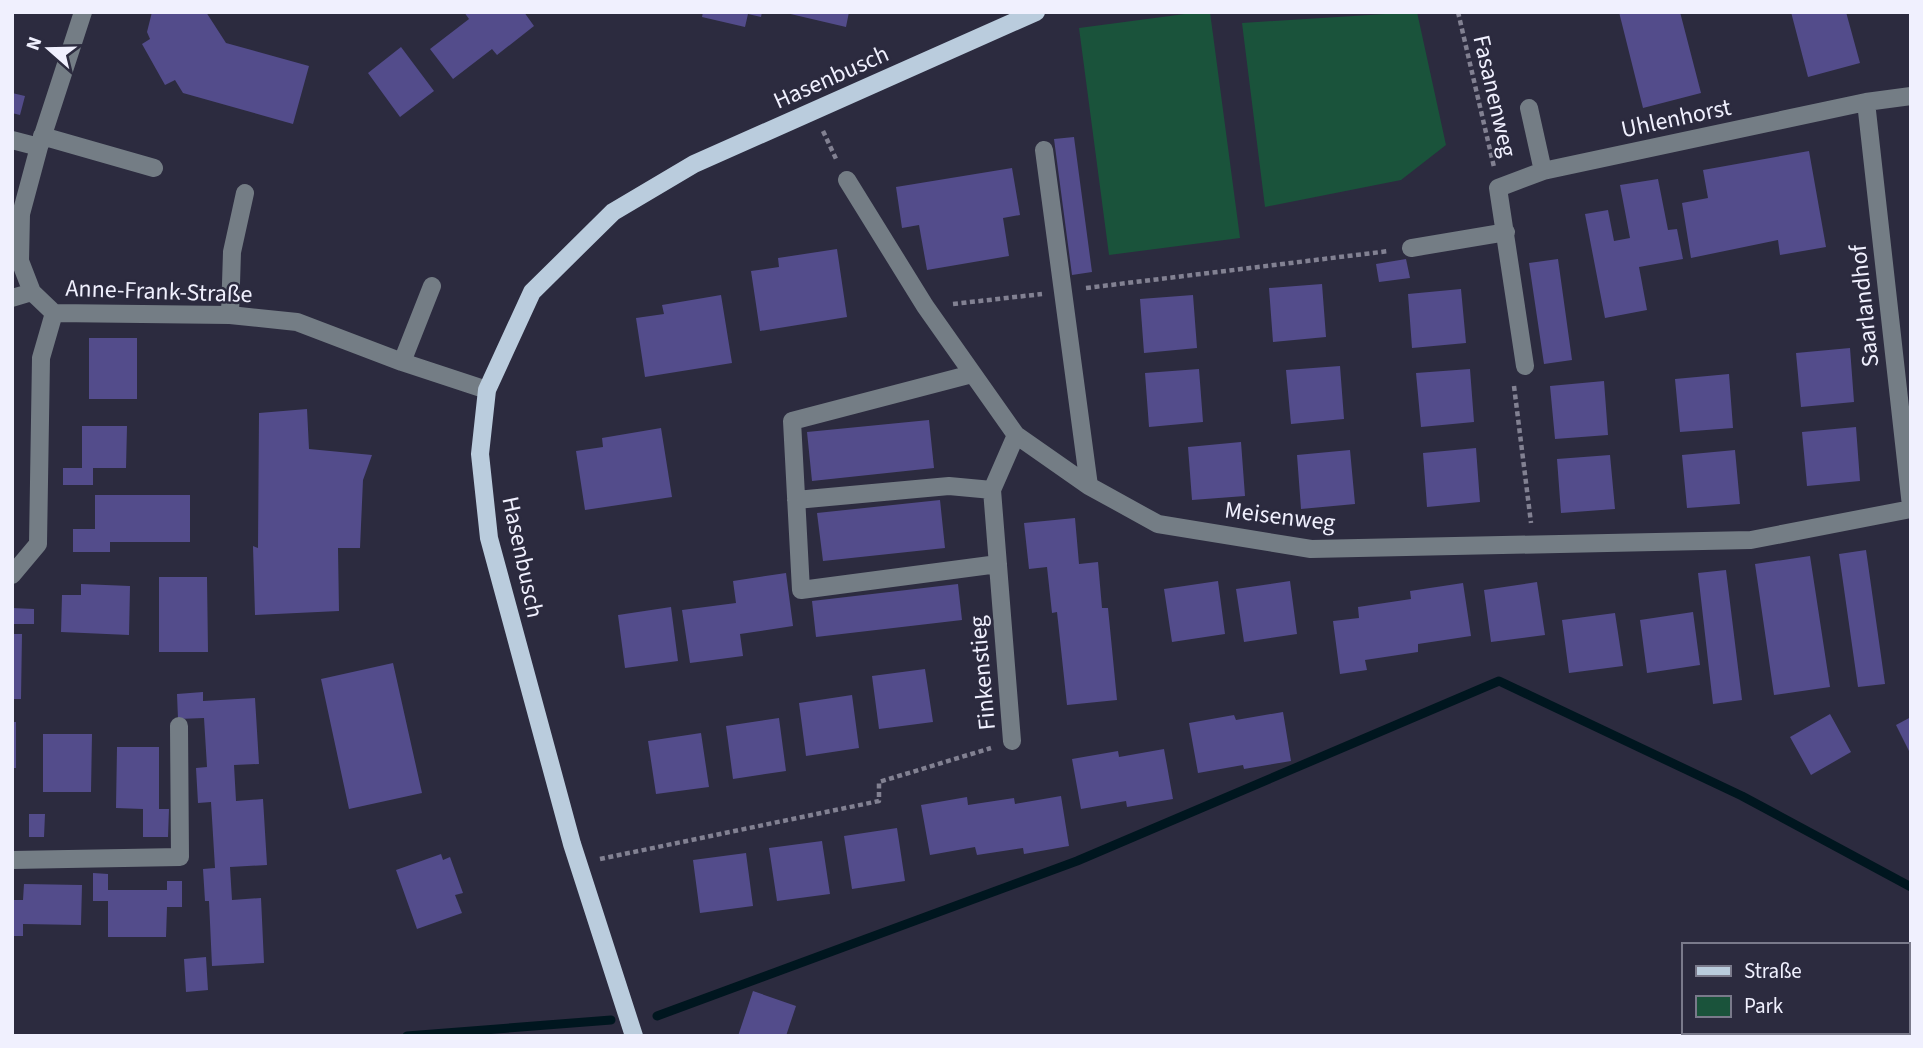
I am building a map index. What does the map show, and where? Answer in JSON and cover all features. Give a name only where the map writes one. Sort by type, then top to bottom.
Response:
[{"type":"main road","name":"Hasenbusch","points":[[633,1033],[578,863],[489,538],[480,454],[487,390],[532,292],[613,212],[694,164],[1036,12]]},
{"type":"street","name":"Anne-Frank-Straße","points":[[83,12],[40,141],[21,214],[20,261],[32,292],[54,313],[230,315],[297,322],[402,362],[487,390]]},
{"type":"street","name":"Uhlenhorst","points":[[1498,188],[1543,171],[1866,102],[1911,96]]},
{"type":"street","name":"Saarlandhof","points":[[1866,102],[1911,507]]},
{"type":"street","points":[[1529,108],[1543,171]]},
{"type":"street","points":[[12,140],[40,141],[153,168]]},
{"type":"street","points":[[1044,150],[1088,486]]},
{"type":"street","name":"Meisenweg","points":[[847,180],[925,306],[1016,436],[1088,486],[1158,524],[1311,549],[1751,540],[1911,507]]},
{"type":"street","points":[[1498,188],[1525,366]]},
{"type":"street","points":[[230,315],[232,252],[245,193]]},
{"type":"street","points":[[1411,248],[1506,232]]},
{"type":"street","points":[[402,362],[432,286]]},
{"type":"street","points":[[12,298],[32,292]]},
{"type":"street","points":[[12,575],[38,544],[41,358],[54,313]]},
{"type":"street","points":[[972,374],[792,421],[801,590],[998,564]]},
{"type":"street","name":"Finkenstieg","points":[[1012,741],[992,490],[1016,436]]},
{"type":"street","points":[[796,500],[949,486],[992,490]]},
{"type":"street","points":[[12,860],[180,857],[179,726]]},
{"type":"path","name":"Fasanenweg","points":[[1458,12],[1498,188]]},
{"type":"path","points":[[814,111],[847,180]]},
{"type":"path","points":[[925,306],[1411,248]]},
{"type":"path","points":[[1513,384],[1534,544]]},
{"type":"path","name":"Finkenstieg","points":[[578,863],[879,801],[879,782],[1012,741]]},
{"type":"green space","points":[[1210,12],[1240,238],[1109,255],[1079,28]]},
{"type":"green space","points":[[1417,12],[1446,145],[1401,180],[1265,207],[1242,23]]},
{"type":"building","points":[[152,12],[206,12],[226,43],[309,66],[293,124],[183,93],[175,80],[165,85],[142,44],[150,39],[147,32]]},
{"type":"building","points":[[464,12],[524,12],[534,26],[497,55],[492,49],[453,79],[430,49],[469,19]]},
{"type":"building","points":[[703,12],[762,12],[761,17],[748,14],[745,27],[702,17]]},
{"type":"building","points":[[782,12],[849,12],[846,27]]},
{"type":"building","points":[[1619,12],[1680,12],[1701,93],[1643,108]]},
{"type":"building","points":[[1791,12],[1846,12],[1860,63],[1808,77]]},
{"type":"building","points":[[401,47],[434,91],[400,117],[368,73]]},
{"type":"building","points":[[12,93],[25,96],[20,115],[12,113]]},
{"type":"building","points":[[1074,137],[1092,272],[1072,275],[1054,139]]},
{"type":"building","points":[[1809,151],[1826,247],[1780,255],[1778,240],[1691,258],[1682,203],[1708,198],[1703,170]]},
{"type":"building","points":[[1012,168],[1020,215],[1003,218],[1009,256],[927,270],[919,225],[902,228],[896,187]]},
{"type":"building","points":[[1658,179],[1668,230],[1677,229],[1683,259],[1639,267],[1647,310],[1605,318],[1585,214],[1608,210],[1614,241],[1630,238],[1620,185]]},
{"type":"building","points":[[837,249],[847,317],[760,331],[751,271],[779,267],[778,258]]},
{"type":"building","points":[[1406,259],[1410,278],[1379,282],[1376,264]]},
{"type":"building","points":[[1558,259],[1572,360],[1544,364],[1529,263]]},
{"type":"building","points":[[1322,284],[1326,337],[1273,342],[1269,288]]},
{"type":"building","points":[[1461,289],[1466,343],[1412,348],[1408,294]]},
{"type":"building","points":[[721,295],[732,363],[645,377],[636,318],[664,314],[662,305]]},
{"type":"building","points":[[1193,295],[1197,348],[1144,353],[1140,299]]},
{"type":"building","points":[[89,338],[137,338],[137,399],[89,399]]},
{"type":"building","points":[[1850,348],[1854,402],[1801,407],[1796,353]]},
{"type":"building","points":[[1340,366],[1344,419],[1291,424],[1286,370]]},
{"type":"building","points":[[1199,369],[1203,422],[1149,427],[1145,373]]},
{"type":"building","points":[[1470,369],[1474,422],[1421,427],[1416,373]]},
{"type":"building","points":[[1729,374],[1733,428],[1680,432],[1675,379]]},
{"type":"building","points":[[1604,381],[1608,435],[1555,439],[1550,386]]},
{"type":"building","points":[[307,409],[309,449],[372,455],[363,480],[360,548],[338,548],[339,611],[255,615],[253,546],[258,548],[259,413]]},
{"type":"building","points":[[929,420],[934,468],[812,481],[807,432]]},
{"type":"building","points":[[82,426],[127,426],[126,468],[93,468],[93,485],[63,485],[63,468],[82,468]]},
{"type":"building","points":[[1856,427],[1860,481],[1807,486],[1802,432]]},
{"type":"building","points":[[661,428],[672,497],[585,510],[576,451],[603,447],[602,438]]},
{"type":"building","points":[[1241,442],[1245,496],[1192,500],[1188,447]]},
{"type":"building","points":[[1476,448],[1480,502],[1427,507],[1423,453]]},
{"type":"building","points":[[1350,450],[1355,504],[1301,509],[1297,455]]},
{"type":"building","points":[[1735,450],[1740,504],[1687,508],[1682,455]]},
{"type":"building","points":[[1610,455],[1615,509],[1561,513],[1557,459]]},
{"type":"building","points":[[95,495],[190,495],[190,542],[110,542],[110,552],[73,552],[73,529],[95,529]]},
{"type":"building","points":[[940,500],[945,548],[823,561],[817,513]]},
{"type":"building","points":[[1075,518],[1079,564],[1098,562],[1102,608],[1108,608],[1117,700],[1067,705],[1057,612],[1052,613],[1047,567],[1029,569],[1024,523]]},
{"type":"building","points":[[1866,550],[1885,684],[1858,687],[1839,554]]},
{"type":"building","points":[[1810,556],[1830,687],[1774,695],[1755,564]]},
{"type":"building","points":[[1726,570],[1742,700],[1713,704],[1698,573]]},
{"type":"building","points":[[786,573],[793,626],[740,634],[743,656],[690,663],[682,610],[736,603],[733,581]]},
{"type":"building","points":[[159,577],[207,577],[208,652],[159,652]]},
{"type":"building","points":[[1218,581],[1225,634],[1172,642],[1164,589]]},
{"type":"building","points":[[1290,581],[1297,634],[1244,642],[1236,589]]},
{"type":"building","points":[[1537,582],[1545,635],[1491,642],[1484,590]]},
{"type":"building","points":[[1463,583],[1471,636],[1418,644],[1418,652],[1365,660],[1367,670],[1340,674],[1333,621],[1359,618],[1358,607],[1411,599],[1410,591]]},
{"type":"building","points":[[81,584],[130,586],[129,635],[61,632],[62,595],[81,595]]},
{"type":"building","points":[[958,584],[962,620],[816,637],[812,601]]},
{"type":"building","points":[[671,607],[678,661],[625,668],[618,615]]},
{"type":"building","points":[[12,608],[34,609],[34,624],[12,624]]},
{"type":"building","points":[[1693,612],[1700,665],[1647,673],[1640,620]]},
{"type":"building","points":[[1615,613],[1623,666],[1569,673],[1562,620]]},
{"type":"building","points":[[12,634],[22,634],[21,699],[12,699]]},
{"type":"building","points":[[393,663],[422,793],[349,809],[321,679]]},
{"type":"building","points":[[925,669],[933,722],[879,729],[872,676]]},
{"type":"building","points":[[203,692],[203,701],[255,698],[259,764],[234,765],[236,801],[263,799],[267,865],[230,867],[232,900],[261,898],[264,963],[212,966],[209,901],[205,901],[203,869],[215,868],[211,802],[198,803],[196,768],[207,767],[204,718],[178,719],[177,694]]},
{"type":"building","points":[[852,695],[859,748],[806,756],[799,703]]},
{"type":"building","points":[[1283,712],[1291,761],[1244,769],[1243,765],[1198,773],[1189,723],[1234,715],[1236,720]]},
{"type":"building","points":[[1830,714],[1851,752],[1811,775],[1790,737]]},
{"type":"building","points":[[1911,717],[1911,755],[1896,725]]},
{"type":"building","points":[[779,718],[786,771],[733,779],[726,726]]},
{"type":"building","points":[[12,722],[16,722],[16,768],[12,768]]},
{"type":"building","points":[[701,733],[709,787],[656,794],[648,741]]},
{"type":"building","points":[[43,734],[92,734],[91,792],[43,792]]},
{"type":"building","points":[[117,747],[159,747],[159,809],[169,809],[168,837],[143,837],[143,809],[116,808]]},
{"type":"building","points":[[1164,749],[1173,799],[1127,807],[1126,801],[1081,809],[1072,759],[1118,751],[1119,757]]},
{"type":"building","points":[[1061,796],[1069,846],[1024,854],[1023,848],[977,855],[975,847],[930,855],[921,805],[967,797],[968,805],[1014,798],[1015,804]]},
{"type":"building","points":[[29,814],[45,814],[44,837],[29,837]]},
{"type":"building","points":[[897,828],[905,881],[852,889],[844,836]]},
{"type":"building","points":[[822,841],[830,894],[777,901],[769,848]]},
{"type":"building","points":[[746,853],[753,906],[700,913],[693,860]]},
{"type":"building","points":[[441,854],[443,860],[450,857],[463,893],[455,895],[462,913],[417,929],[396,870]]},
{"type":"building","points":[[93,873],[108,874],[108,890],[167,890],[167,881],[182,881],[182,907],[167,907],[166,937],[108,937],[108,901],[93,901]]},
{"type":"building","points":[[24,884],[82,885],[81,925],[23,924],[23,936],[12,936],[12,900],[23,900]]},
{"type":"building","points":[[206,957],[208,990],[186,992],[184,959]]},
{"type":"building","points":[[753,991],[796,1006],[786,1036],[738,1036]]},
{"type":"waterway","points":[[657,1016],[1077,861],[1499,681],[1742,796],[1911,887]]},
{"type":"waterway","points":[[407,1036],[611,1020]]}]
